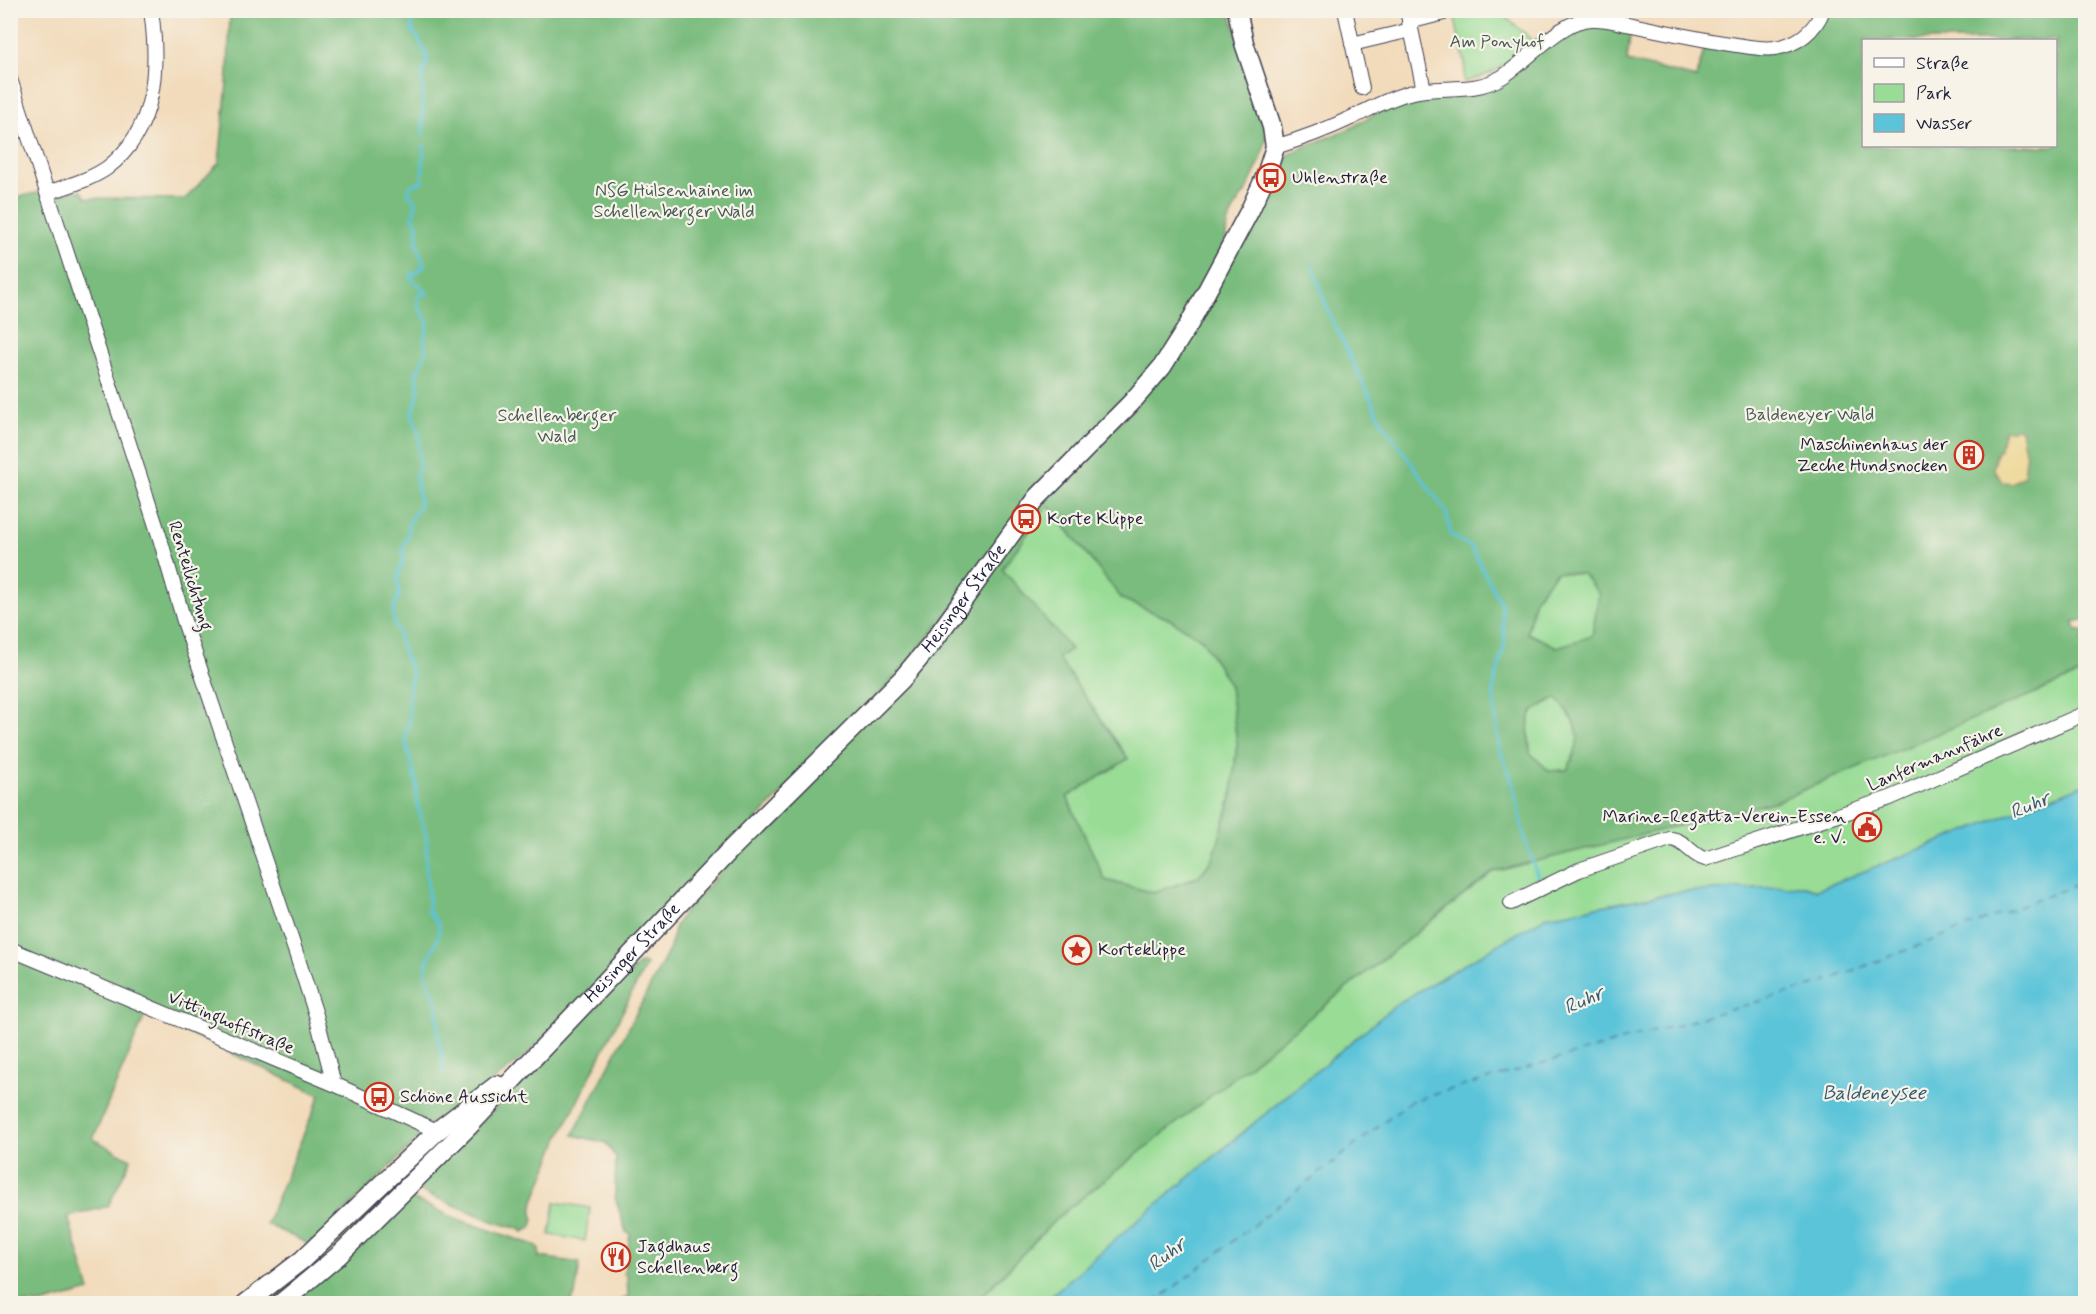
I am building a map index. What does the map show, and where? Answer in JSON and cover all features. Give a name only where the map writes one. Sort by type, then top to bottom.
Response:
[{"type":"main road","name":"Heisinger Straße","points":[[280,1304],[338,1256],[452,1143],[539,1054],[731,849],[917,662],[1038,497],[1156,375],[1188,326],[1250,210],[1266,175],[1275,147],[1272,127],[1244,43],[1237,10]]},
{"type":"main road","name":"Heisinger Straße","points":[[245,1304],[302,1260],[437,1131],[539,1054]]},
{"type":"main road","points":[[437,1131],[452,1143]]},
{"type":"street","points":[[47,193],[86,179],[107,168],[133,140],[145,118],[155,78],[155,41],[151,10]]},
{"type":"street","points":[[1345,10],[1362,88]]},
{"type":"street","points":[[1275,147],[1321,131],[1399,96],[1424,90],[1470,88],[1492,82],[1519,65],[1576,22],[1607,20],[1721,43],[1763,48],[1786,45],[1804,37],[1813,28],[1823,10]]},
{"type":"street","points":[[1352,44],[1409,21],[1444,13]]},
{"type":"street","points":[[1409,21],[1424,90]]},
{"type":"street","name":"Renteilichtung","points":[[10,79],[159,535],[184,621],[316,1015],[334,1084]]},
{"type":"street","name":"Lanfermannfähre","points":[[1511,903],[1579,870],[1664,841],[1675,839],[1698,857],[1705,859],[1890,798],[2085,713]]},
{"type":"street","name":"Vittinghoffstraße","points":[[10,949],[334,1084],[437,1131]]},
{"type":"green space","name":"Schellenberger Wald","points":[[230,10],[1230,11],[1266,139],[1261,159],[1227,224],[1225,246],[1160,364],[909,663],[529,1053],[457,1110],[444,1118],[435,1119],[416,1141],[311,1245],[266,1224],[320,1095],[146,1013],[93,1139],[131,1159],[108,1206],[68,1217],[90,1291],[41,1304],[10,1303],[10,199],[36,193],[59,194],[80,190],[87,198],[185,199],[219,163],[228,73]]},
{"type":"green space","name":"Am Ponyhof","points":[[1453,11],[1498,11],[1535,42],[1511,61],[1484,76],[1464,82],[1465,63]]},
{"type":"green space","name":"Baldeneyer Wald","points":[[1825,11],[2085,11],[2086,619],[2073,622],[2077,631],[2083,631],[2085,635],[2081,640],[2085,648],[2085,672],[1777,801],[1493,872],[1058,1217],[975,1303],[615,1303],[628,1297],[627,1274],[624,1274],[630,1234],[626,1232],[615,1197],[616,1158],[606,1143],[573,1135],[670,948],[674,928],[684,912],[733,859],[753,842],[759,831],[798,792],[1045,497],[1135,407],[1268,196],[1283,159],[1295,151],[1353,127],[1388,106],[1408,98],[1466,93],[1584,24],[1631,29],[1627,61],[1696,78],[1706,43],[1788,47]],"holes":[[[1048,505],[1122,599],[1169,619],[1202,639],[1230,686],[1237,743],[1232,794],[1214,857],[1199,877],[1154,893],[1105,880],[1067,797],[1128,759],[1058,658],[1071,649],[1002,569]],[[1556,572],[1583,574],[1599,594],[1592,636],[1557,647],[1527,633],[1535,598]],[[1556,698],[1575,724],[1578,740],[1573,759],[1567,770],[1549,771],[1530,753],[1528,724],[1532,713],[1537,708]]]},
{"type":"green space","points":[[1048,505],[1122,599],[1169,619],[1202,639],[1230,686],[1237,743],[1232,794],[1214,857],[1199,876],[1154,893],[1105,880],[1067,797],[1128,758],[1058,658],[1070,649],[1002,569]]},
{"type":"green space","points":[[1556,572],[1583,574],[1599,593],[1592,637],[1557,648],[1527,633],[1535,598]]},
{"type":"green space","points":[[2085,672],[2085,784],[1817,890],[1804,886],[1679,892],[1547,916],[1398,1003],[1125,1231],[1043,1303],[975,1304],[1058,1217],[1493,872],[1777,801]]},
{"type":"green space","points":[[1557,698],[1575,724],[1578,740],[1573,759],[1567,770],[1549,771],[1530,753],[1528,724],[1538,708]]},
{"type":"green space","points":[[642,963],[646,965],[558,1140],[534,1201],[532,1214],[534,1220],[531,1228],[523,1232],[420,1191],[418,1186]]},
{"type":"green space","points":[[432,1145],[439,1147],[424,1166],[273,1303],[253,1304]]},
{"type":"green space","points":[[404,1198],[410,1198],[457,1219],[537,1246],[539,1257],[580,1263],[575,1295],[570,1303],[288,1304]]},
{"type":"green space","points":[[555,1202],[590,1208],[585,1241],[550,1235]]},
{"type":"sand","points":[[2016,427],[2021,430],[2026,457],[2024,476],[2012,483],[2002,482],[1993,468],[1996,453],[2000,450],[2005,430],[2013,430]]},
{"type":"water","name":"Baldeneysee","points":[[2085,784],[2085,1303],[1043,1303],[1125,1231],[1398,1003],[1547,916],[1679,892],[1804,886],[1817,890]]},
{"type":"waterway","points":[[408,10],[412,14],[412,30],[428,59],[422,77],[423,135]]},
{"type":"waterway","points":[[424,145],[422,182],[412,185],[408,192],[416,202],[413,218],[418,225],[417,243],[424,267],[412,275],[411,279],[427,294],[419,295],[418,306],[428,326],[424,339],[426,352],[416,375],[419,386],[415,408],[412,411],[419,440],[419,467],[416,475],[420,505],[408,524],[408,535],[402,552],[404,560],[398,575],[399,598],[395,602],[393,620],[412,673],[409,723],[405,739],[417,786],[417,804],[427,839],[428,912],[439,927],[439,934],[429,956],[426,973],[427,981],[437,1003],[438,1036],[443,1072]]},
{"type":"waterway","points":[[1313,266],[1328,311],[1382,422],[1446,512],[1451,535],[1471,547],[1501,604],[1505,642],[1493,690],[1499,748],[1514,786],[1524,837],[1538,878]]},
{"type":"ferry route","points":[[1153,1304],[1411,1101],[1816,985],[2086,881]]},
{"type":"place","name":"Uhlenstraße","points":[[1271,178]]},
{"type":"place","name":"Maschinenhaus der Zeche Hundsnocken","points":[[1969,455]]},
{"type":"place","name":"Korte Klippe","points":[[1026,519]]},
{"type":"place","name":"Marine-Regatta-Verein-Essen e. V.","points":[[1867,827]]},
{"type":"place","name":"Korteklippe","points":[[1077,950]]},
{"type":"place","name":"Schöne Aussicht","points":[[379,1097]]},
{"type":"place","name":"Jagdhaus Schellenberg","points":[[616,1257]]},
{"type":"park label","name":"NSG Hülsenhaine im Schellenberger Wald","points":[[674,201]]},
{"type":"water label","name":"Ruhr","points":[[2030,806]]},
{"type":"water label","name":"Ruhr","points":[[1584,1001]]},
{"type":"water label","name":"Ruhr","points":[[1167,1255]]}]
